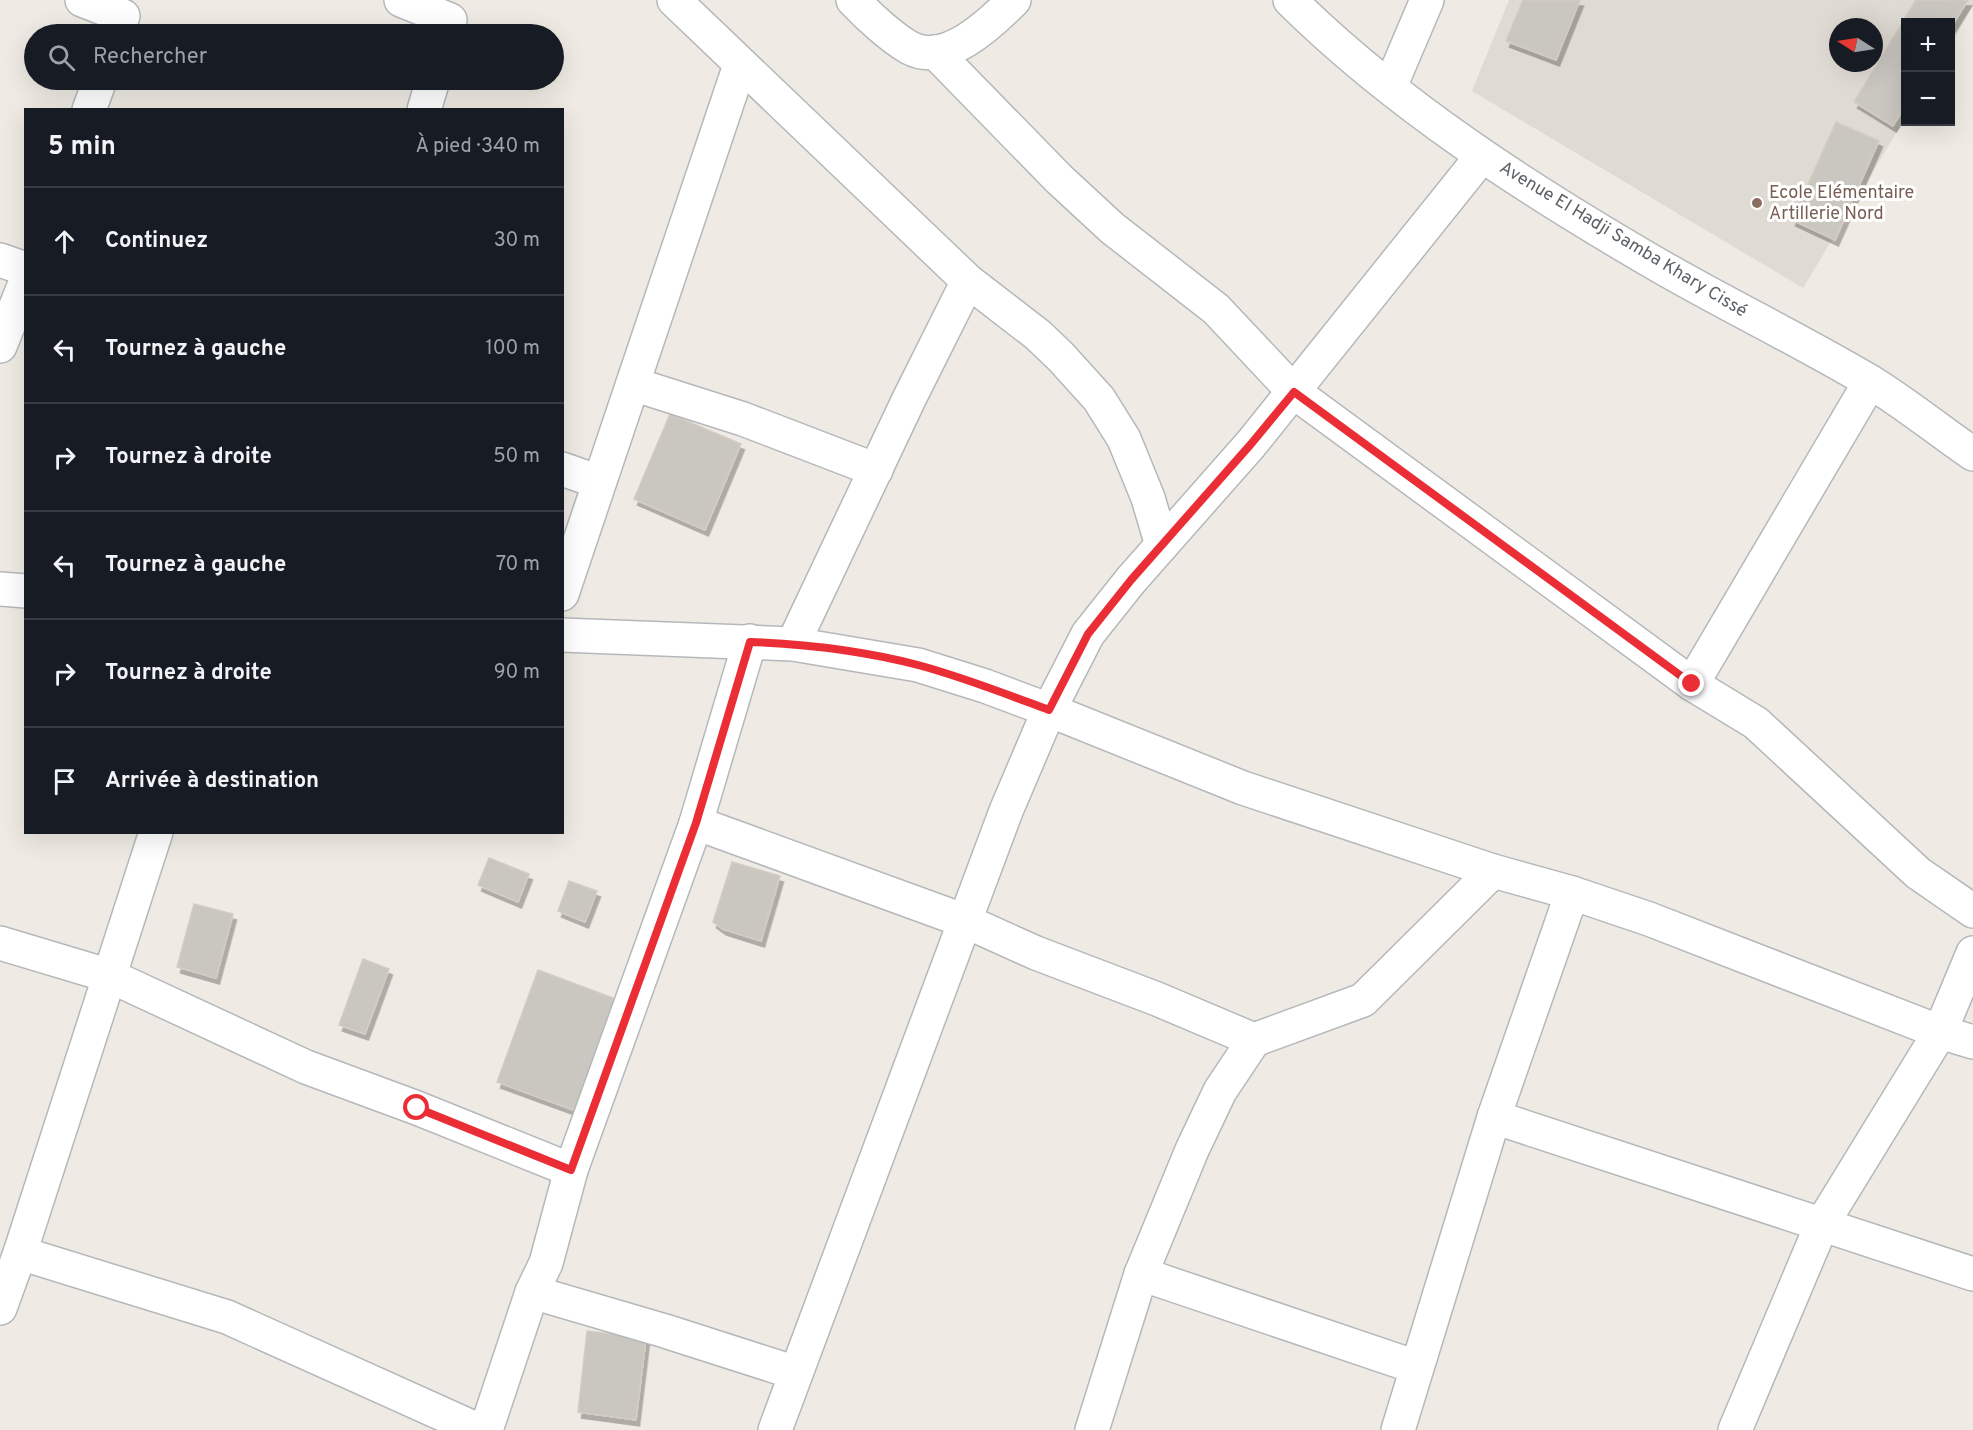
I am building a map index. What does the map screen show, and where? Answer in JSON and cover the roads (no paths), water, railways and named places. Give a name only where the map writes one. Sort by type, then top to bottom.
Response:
[{"type":"street","points":[[82,0],[122,17]]},
{"type":"street","points":[[401,0],[451,18]]},
{"type":"street","points":[[674,0],[968,280],[1038,335],[1099,399],[1124,439],[1148,498],[1162,545]]},
{"type":"street","points":[[853,0],[868,16],[910,48],[922,52],[935,52],[954,47],[992,22],[1014,0]]},
{"type":"street","name":"Avenue El Hadji Samba Khary Cissé","points":[[1290,0],[1314,24],[1390,87],[1482,156],[1658,265],[1870,382],[1973,454]]},
{"type":"street","points":[[1390,87],[1427,0]]},
{"type":"street","points":[[935,52],[1059,179],[1112,228],[1216,309],[1294,392],[1692,684],[1756,723],[1918,873],[1973,911]]},
{"type":"street","points":[[564,588],[740,65]]},
{"type":"street","points":[[90,108],[96,90]]},
{"type":"street","points":[[425,108],[430,90]]},
{"type":"street","points":[[775,1430],[1006,811],[1049,710],[1088,634],[1131,580],[1294,392],[1482,156]]},
{"type":"street","points":[[0,260],[24,268]]},
{"type":"street","points":[[794,644],[909,399],[968,280]]},
{"type":"street","points":[[0,346],[24,286]]},
{"type":"street","points":[[1692,684],[1870,382]]},
{"type":"street","points":[[633,384],[743,419],[876,470]]},
{"type":"street","points":[[564,470],[599,482]]},
{"type":"street","points":[[0,589],[24,591]]},
{"type":"street","points":[[564,635],[794,644],[918,665],[985,686],[1049,710],[1243,788],[1493,871],[1572,893],[1649,919],[1940,1032],[1973,1042]]},
{"type":"street","points":[[486,1430],[532,1292],[546,1263],[571,1170],[696,823],[750,642]]},
{"type":"street","points":[[696,823],[964,921],[1036,953],[1157,999],[1254,1040]]},
{"type":"street","points":[[0,1308],[20,1253],[155,834]]},
{"type":"street","points":[[1092,1430],[1141,1274],[1192,1150],[1220,1091],[1254,1040],[1363,1000],[1493,871]]},
{"type":"street","points":[[1398,1430],[1494,1117],[1572,893]]},
{"type":"street","points":[[0,943],[110,976],[306,1067],[417,1108],[571,1170]]},
{"type":"street","points":[[1735,1430],[1822,1224],[1940,1032],[1973,953]]},
{"type":"street","points":[[1494,1117],[1973,1274]]},
{"type":"street","points":[[20,1253],[227,1317],[478,1430]]},
{"type":"street","points":[[1141,1274],[1416,1367]]},
{"type":"street","points":[[532,1292],[796,1373]]},
{"type":"place","name":"Ecole Elémentaire Artillerie Nord","points":[[1757,203]]}]
